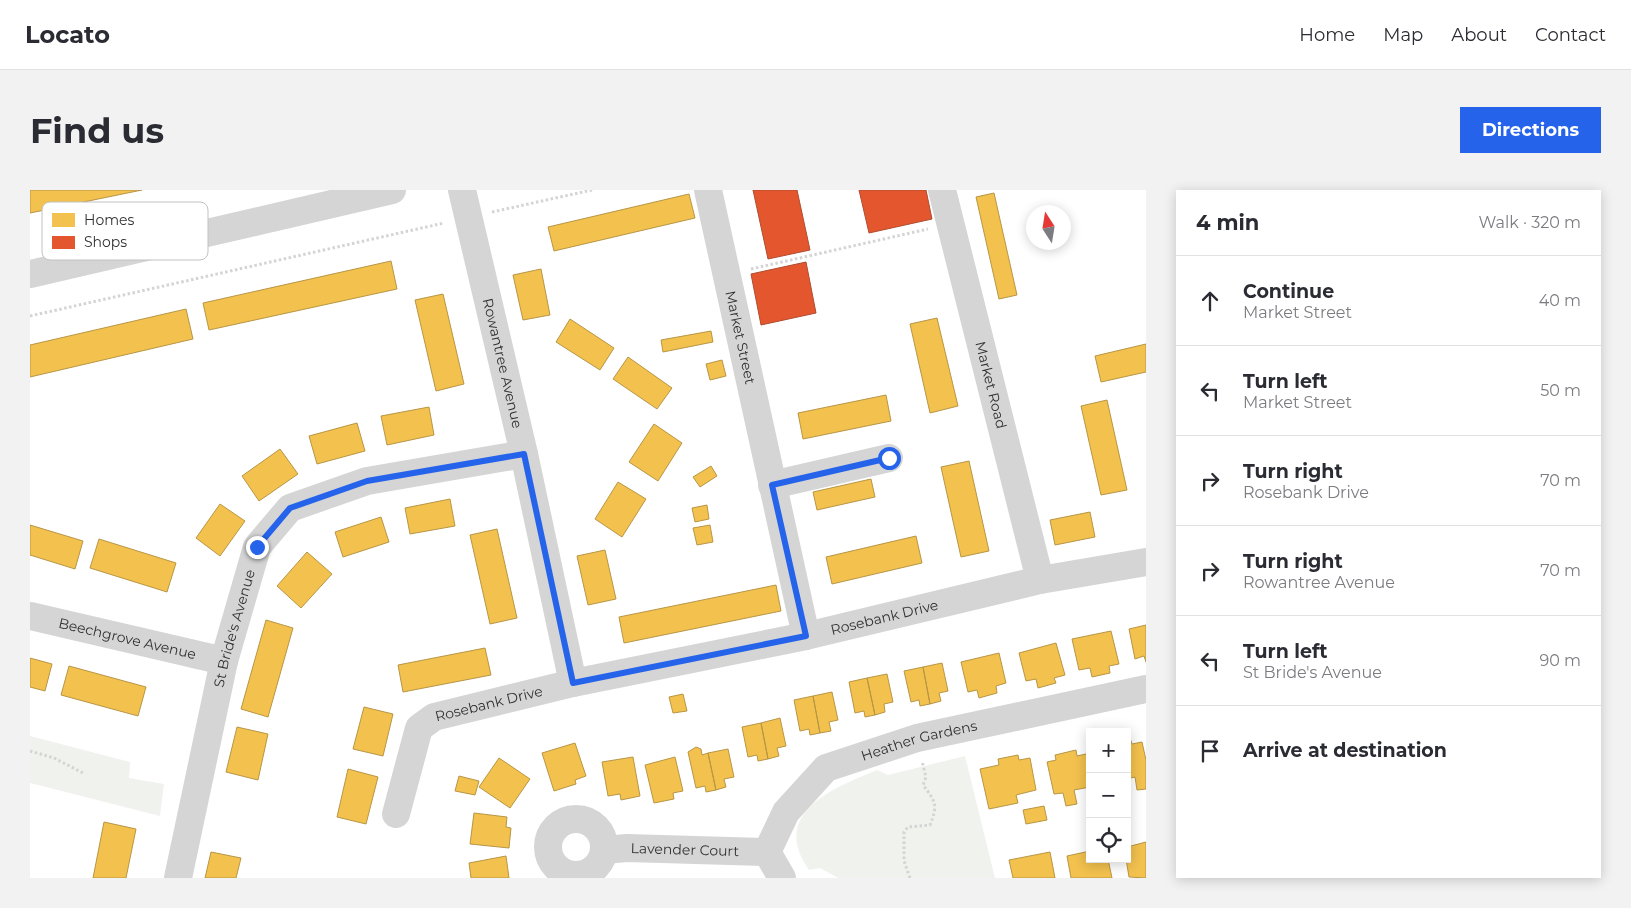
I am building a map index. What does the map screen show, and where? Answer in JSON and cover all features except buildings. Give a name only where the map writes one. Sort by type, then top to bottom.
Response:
[{"type":"street","points":[[208,233],[392,190]]},
{"type":"street","name":"Rowantree Avenue","points":[[462,190],[524,454],[573,683]]},
{"type":"street","name":"Market Street","points":[[708,190],[806,636]]},
{"type":"street","name":"Market Road","points":[[942,190],[1040,580]]},
{"type":"street","points":[[30,274],[90,260]]},
{"type":"street","name":"St Bride's Avenue","points":[[178,878],[224,661],[257,547],[290,508],[367,481],[524,454]]},
{"type":"street","points":[[772,485],[889,458]]},
{"type":"street","name":"Rosebank Drive","points":[[396,814],[420,728],[434,717],[573,683],[806,636],[1040,580],[1146,562]]},
{"type":"street","name":"Beechgrove Avenue","points":[[30,616],[224,661]]},
{"type":"street","name":"Heather Gardens","points":[[767,852],[786,812],[826,768],[917,738],[1146,690]]},
{"type":"street","name":"Lavender Court","points":[[604,850],[627,848],[767,852]]},
{"type":"street","points":[[767,852],[782,878]]},
{"type":"path","points":[[30,316],[592,190]]},
{"type":"path","points":[[726,274],[951,224]]},
{"type":"path","points":[[910,878],[904,861],[904,832],[908,827],[930,825],[936,809],[934,800],[923,785],[926,777],[917,738]]},
{"type":"path","points":[[30,751],[54,758],[84,773]]},
{"type":"shaded area","points":[[30,736],[130,762],[129,778],[164,784],[160,816],[30,783]]},
{"type":"shaded area","points":[[965,756],[995,878],[838,878],[820,868],[809,870],[799,850],[797,833],[801,818],[812,805],[842,785],[877,770],[888,775]]},
{"type":"route","points":[[257,547],[290,508],[367,481],[524,454],[573,683],[806,636],[772,485],[889,458]]}]
